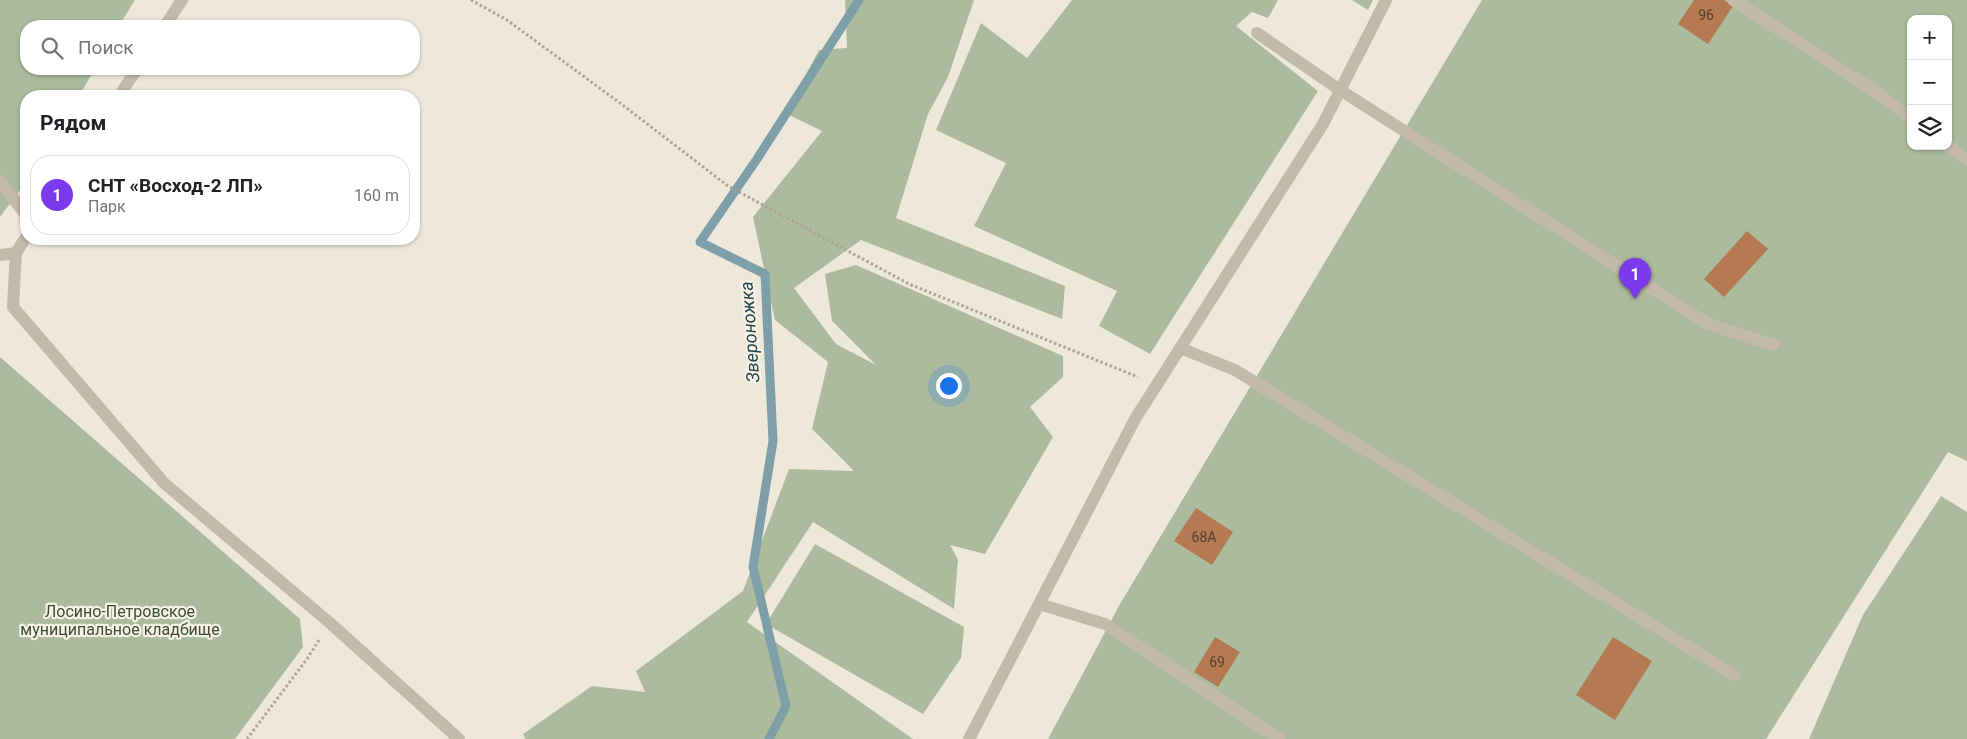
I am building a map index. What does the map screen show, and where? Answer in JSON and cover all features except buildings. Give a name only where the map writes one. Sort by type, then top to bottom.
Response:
[{"type":"street","points":[[169,20],[182,0]]},
{"type":"street","points":[[969,739],[1135,419],[1323,124],[1386,0]]},
{"type":"street","points":[[1733,0],[1873,90],[1907,115]]},
{"type":"street","points":[[1257,33],[1340,90],[1708,324],[1773,345]]},
{"type":"street","points":[[123,90],[133,75]]},
{"type":"street","points":[[1952,149],[1967,160]]},
{"type":"street","points":[[0,181],[20,207]]},
{"type":"street","points":[[21,245],[16,253],[13,307],[164,483],[330,623],[459,739]]},
{"type":"street","points":[[0,255],[16,253]]},
{"type":"street","points":[[1180,348],[1235,370],[1734,675]]},
{"type":"street","points":[[1039,604],[1105,624],[1279,739]]},
{"type":"path","points":[[471,0],[507,20],[620,103],[728,186],[909,284],[1157,384]]},
{"type":"path","points":[[247,739],[307,659],[330,623]]},
{"type":"green space","points":[[0,0],[135,0],[123,20],[20,20],[20,75],[91,75],[83,90],[20,90],[20,190],[0,217]]},
{"type":"green space","points":[[845,0],[974,0],[948,77],[928,114],[896,218],[1065,286],[1062,319],[861,240],[794,288],[836,344],[876,365],[832,321],[825,274],[856,265],[1063,356],[1063,377],[1030,407],[1053,437],[985,554],[950,545],[958,560],[954,609],[813,522],[747,622],[913,739],[526,739],[523,734],[592,686],[645,692],[636,671],[743,591],[789,469],[854,471],[812,429],[828,362],[775,320],[753,217],[822,131],[785,113],[819,50],[847,48]]},
{"type":"green space","points":[[1072,0],[1278,0],[1268,18],[1252,12],[1236,26],[1318,91],[1150,354],[1099,326],[1117,291],[974,226],[1006,163],[936,130],[981,23],[1027,58]]},
{"type":"green space","points":[[1352,0],[1373,0],[1368,10]]},
{"type":"green space","points":[[1482,0],[1967,0],[1967,461],[1948,452],[1766,739],[1048,739],[1120,604]]},
{"type":"green space","name":"Лосино-Петровское муниципальное кладбище","points":[[0,357],[300,619],[303,647],[235,739],[0,739]]},
{"type":"green space","points":[[1941,496],[1967,512],[1967,739],[1809,739],[1863,615]]},
{"type":"green space","points":[[815,544],[964,627],[961,658],[923,714],[766,624]]},
{"type":"waterway","name":"Звероножка","points":[[769,739],[786,706],[753,567],[773,441],[765,274],[700,242],[757,159],[859,0]]},
{"type":"place","name":"СНТ «Восход-2 ЛП»","points":[[1635,299]]}]
